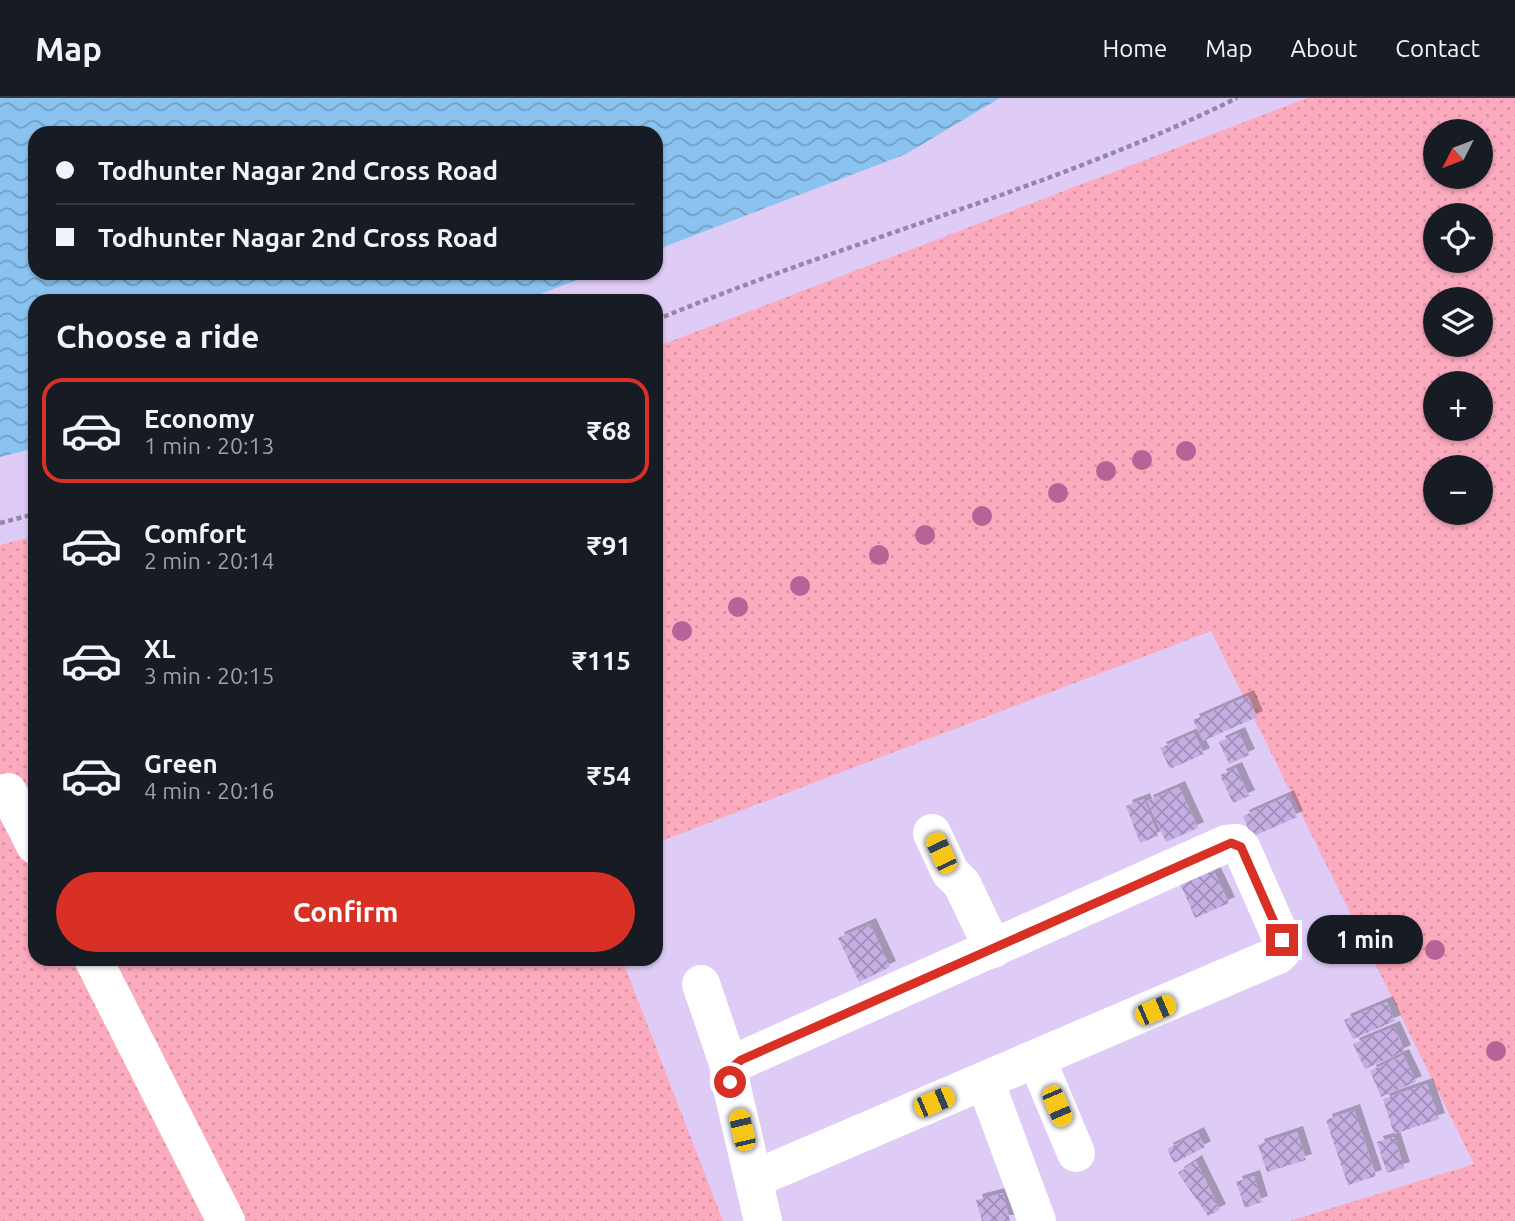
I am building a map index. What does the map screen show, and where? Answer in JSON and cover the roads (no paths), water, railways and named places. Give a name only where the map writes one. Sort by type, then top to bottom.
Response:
[{"type":"street","points":[[0,795],[8,792],[28,831]]},
{"type":"street","points":[[932,833],[950,872],[962,884],[993,949]]},
{"type":"street","points":[[730,1069],[741,1060],[1236,843],[1241,847],[1282,940],[1282,951],[1272,959],[754,1179]]},
{"type":"street","points":[[97,966],[226,1221]]},
{"type":"street","points":[[701,984],[730,1069],[729,1075],[763,1221]]},
{"type":"street","points":[[1037,1060],[1076,1153]]},
{"type":"street","points":[[985,1080],[1037,1221]]},
{"type":"water","points":[[0,98],[1000,98],[906,154],[663,247],[663,126],[28,126],[28,280],[577,280],[540,294],[28,294],[28,450],[0,457]]}]
